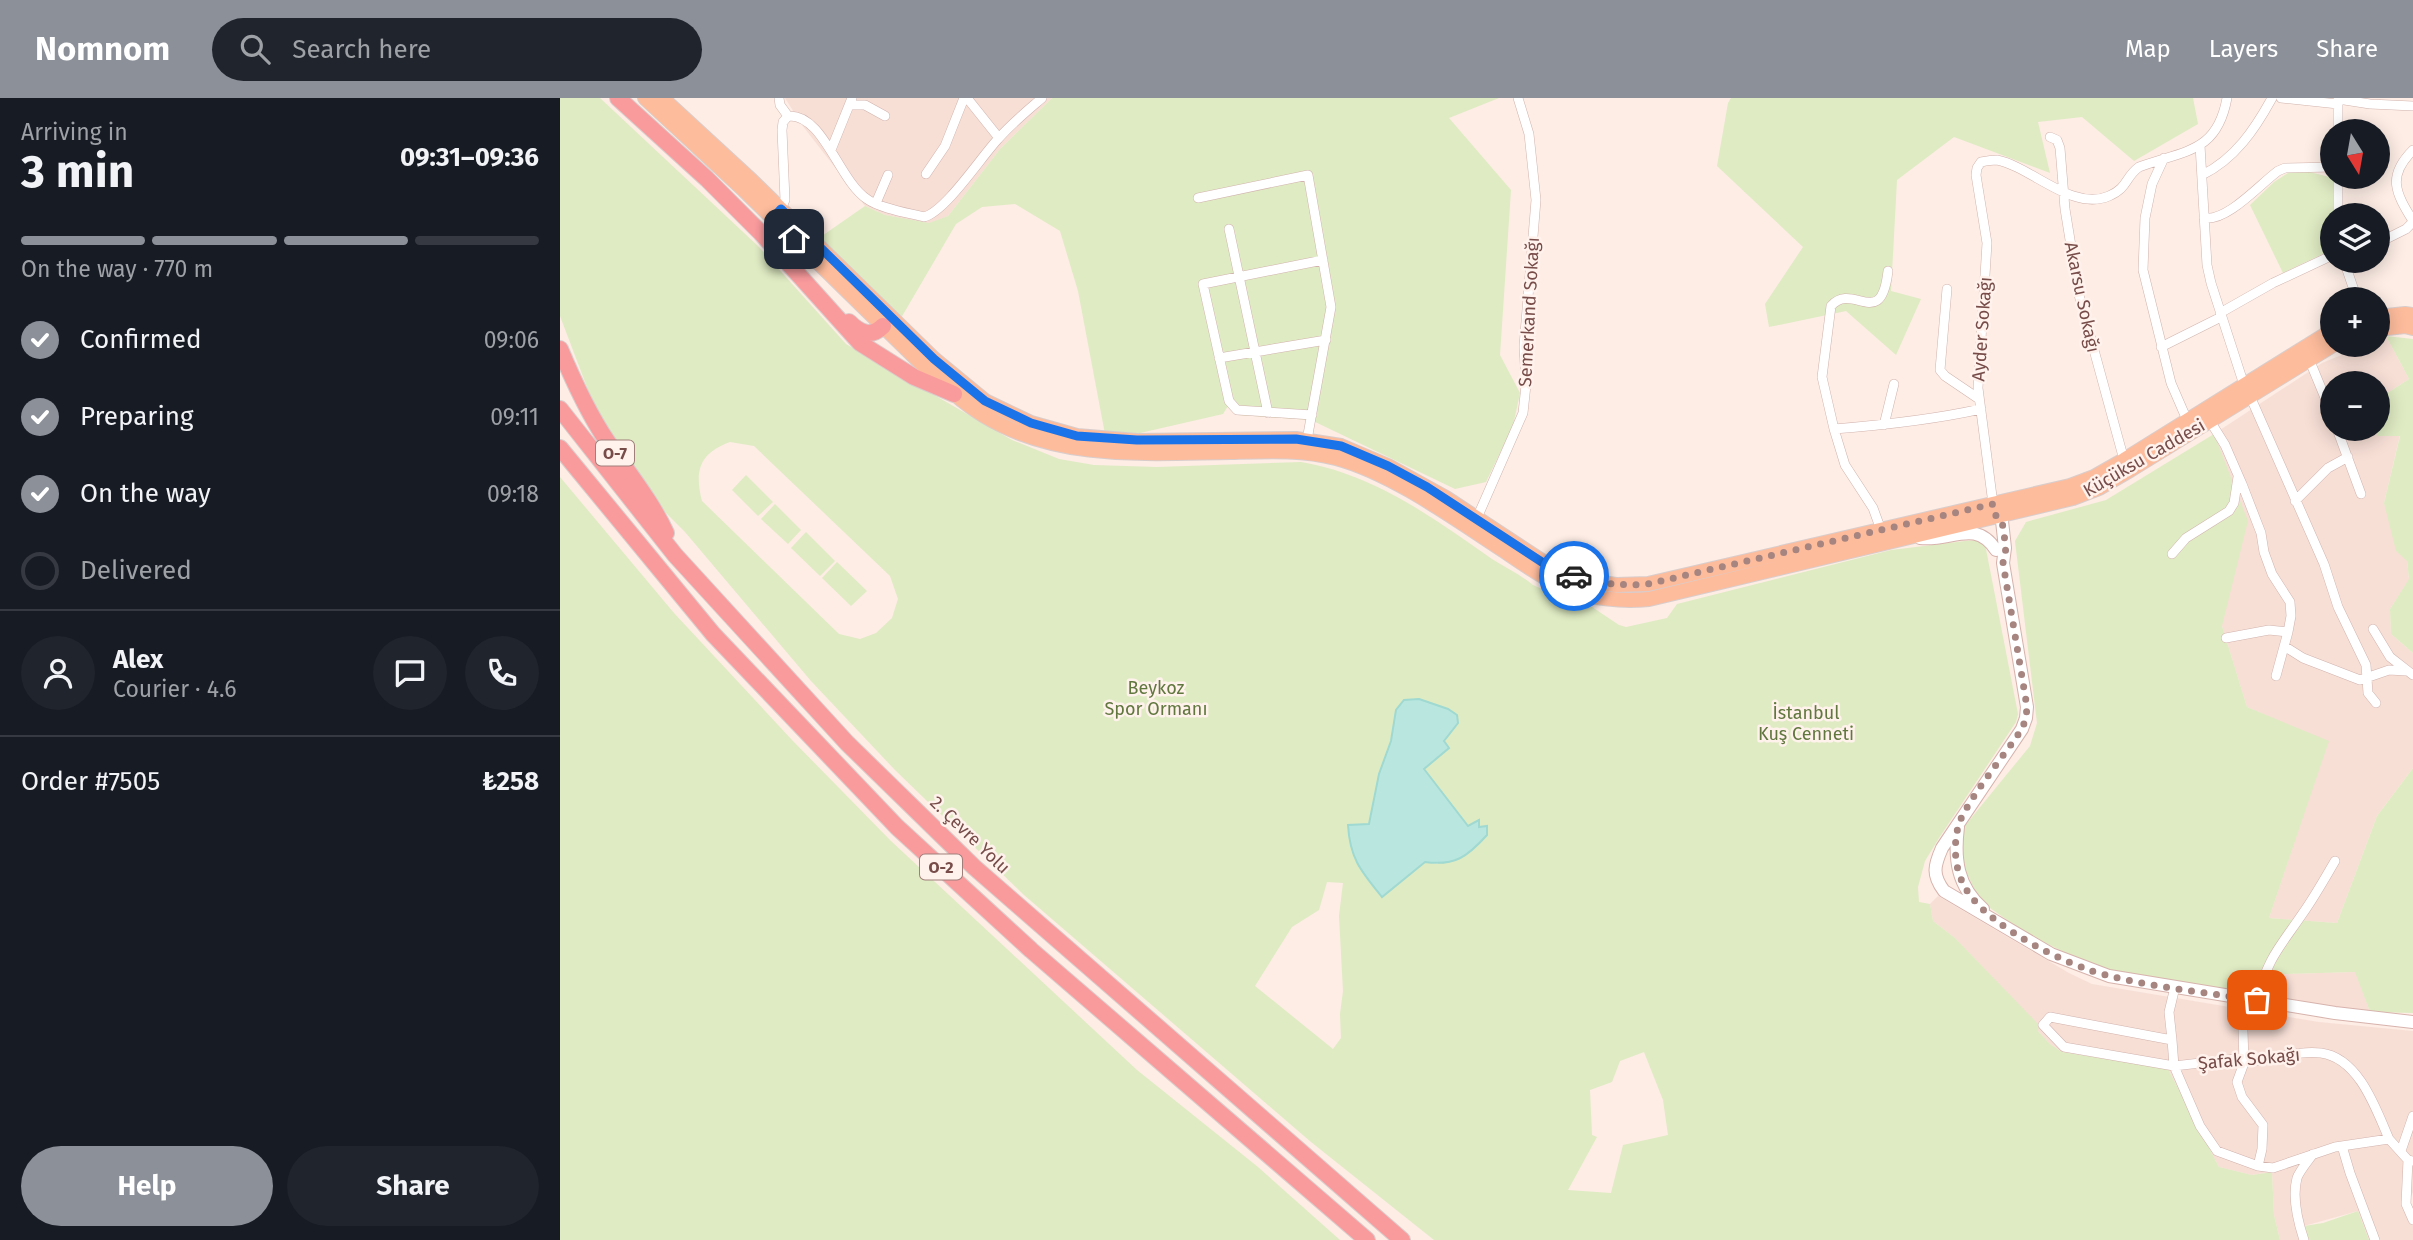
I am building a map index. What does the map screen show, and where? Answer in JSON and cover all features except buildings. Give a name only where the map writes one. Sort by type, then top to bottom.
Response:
[{"type":"highway","points":[[618,98],[707,179],[853,327],[863,333],[877,332],[883,326]]},
{"type":"highway","points":[[794,269],[860,343],[914,377],[954,394]]},
{"type":"highway","name":"O-7","points":[[560,349],[581,396],[605,438],[656,510],[676,555]]},
{"type":"highway","name":"2. Çevre Yolu","points":[[560,409],[676,555],[847,743],[974,867],[1402,1240]]},
{"type":"highway","name":"O-2","points":[[560,448],[713,634],[897,827],[1031,950],[1367,1240]]},
{"type":"main road","name":"Küçüksu Caddesi","points":[[645,98],[886,309],[934,359],[985,401],[1063,439],[1074,449],[1136,453],[1306,446],[1382,477],[1473,523],[1533,563],[1545,579],[1584,594],[1614,600],[1659,597],[1834,547],[1881,530],[1994,510],[2026,509],[2074,498],[2099,488],[2191,425]]},
{"type":"main road","name":"Küçüksu Caddesi","points":[[662,98],[777,214],[818,263],[954,394],[984,415],[1027,436],[1063,439]]},
{"type":"main road","points":[[883,326],[886,309]]},
{"type":"main road","points":[[2390,316],[2413,315]]},
{"type":"main road","points":[[2390,328],[2413,328]]},
{"type":"main road","name":"Küçüksu Caddesi","points":[[1834,547],[1909,536],[2001,508],[2048,497],[2055,489],[2094,477],[2191,425],[2247,391],[2320,339]]},
{"type":"main road","name":"Küçüksu Caddesi","points":[[2247,391],[2320,353]]},
{"type":"street","points":[[779,98],[780,105],[788,116]]},
{"type":"street","points":[[926,174],[945,146],[965,98],[999,138]]},
{"type":"street","points":[[777,214],[785,200],[782,130],[783,122],[788,116],[795,115],[817,130],[845,177],[867,200],[924,217],[931,215],[945,203],[999,138],[1042,98]]},
{"type":"street","name":"Semerkand Sokağı","points":[[1473,523],[1524,413],[1524,346],[1536,200],[1529,134],[1518,98]]},
{"type":"street","points":[[2064,191],[2089,200],[2099,200],[2124,187],[2131,173],[2139,167],[2200,145],[2215,133],[2224,115],[2227,98]]},
{"type":"street","points":[[2202,175],[2230,158],[2259,121],[2272,98]]},
{"type":"street","points":[[2281,98],[2370,104],[2398,102],[2413,106]]},
{"type":"street","points":[[2338,100],[2338,119]]},
{"type":"street","points":[[831,150],[851,101],[885,116]]},
{"type":"street","name":"Akarsu Sokağı","points":[[2050,138],[2057,140],[2060,148],[2079,295],[2124,460]]},
{"type":"street","points":[[2200,145],[2207,265],[2221,315],[2247,391],[2325,565],[2338,607],[2366,664],[2368,693],[2376,703]]},
{"type":"street","points":[[2390,237],[2413,222],[2397,188],[2395,176],[2403,160],[2413,150]]},
{"type":"street","points":[[2164,158],[2152,184],[2143,242],[2143,270],[2171,383],[2191,425]]},
{"type":"street","name":"Ayder Sokağı","points":[[1994,510],[1979,399],[1979,352],[1987,243],[1977,168],[1981,162],[1996,160],[2064,191]]},
{"type":"street","points":[[2204,218],[2211,219],[2225,213],[2278,171],[2286,168],[2320,167]]},
{"type":"street","points":[[876,203],[888,175]]},
{"type":"street","points":[[1198,198],[1308,175],[1331,307],[1306,446]]},
{"type":"street","points":[[1229,229],[1268,413]]},
{"type":"street","points":[[1312,415],[1237,410],[1229,401],[1203,284],[1323,260]]},
{"type":"street","points":[[2161,347],[2320,262]]},
{"type":"street","points":[[1881,530],[1873,508],[1845,465],[1822,377],[1831,306],[1835,301],[1848,298],[1870,303],[1879,300],[1885,291],[1888,271]]},
{"type":"street","points":[[1947,289],[1940,370],[1979,399]]},
{"type":"street","points":[[1219,358],[1326,340]]},
{"type":"street","points":[[2309,359],[2320,386]]},
{"type":"street","points":[[1885,425],[1894,384]]},
{"type":"street","points":[[1835,429],[1947,417],[1981,409]]},
{"type":"street","points":[[2206,416],[2225,445],[2261,533],[2272,574],[2290,602],[2288,632],[2276,676]]},
{"type":"street","points":[[2342,441],[2361,494]]},
{"type":"street","points":[[2295,501],[2328,468],[2348,457]]},
{"type":"street","points":[[2172,554],[2186,538],[2229,511],[2234,503],[2238,475]]},
{"type":"street","points":[[2001,549],[2008,530],[2018,515],[2026,509]]},
{"type":"street","points":[[1994,510],[2002,521],[2001,549],[2027,707],[2026,718],[2022,729],[1942,848],[1935,865],[1935,876],[1944,891],[2051,954],[2109,976],[2335,1013],[2413,1022]]},
{"type":"street","points":[[1909,536],[1929,539],[1980,534],[2001,549]]},
{"type":"street","points":[[2373,629],[2390,657],[2409,673]]},
{"type":"street","points":[[2226,638],[2269,630],[2288,632]]},
{"type":"street","points":[[2284,646],[2303,658],[2360,680],[2389,670],[2409,673]]},
{"type":"street","points":[[1935,876],[1945,885],[1952,884],[1957,879],[1958,825]]},
{"type":"street","points":[[2257,1000],[2262,979],[2272,957],[2305,912],[2335,861]]},
{"type":"street","points":[[1958,871],[1965,889],[1976,904],[1996,921]]},
{"type":"street","points":[[2175,987],[2169,1012],[2174,1066],[2200,1126],[2217,1152],[2258,1166],[2273,1168],[2342,1146],[2389,1139]]},
{"type":"street","points":[[2242,998],[2244,1063],[2236,1082],[2242,1097],[2263,1125],[2258,1166]]},
{"type":"street","name":"Şafak Sokağı","points":[[2172,1040],[2050,1017],[2043,1025],[2064,1047],[2174,1066],[2235,1059],[2244,1063],[2291,1054],[2322,1053],[2339,1060],[2359,1077],[2389,1139],[2411,1161]]},
{"type":"street","points":[[2400,1152],[2413,1115]]},
{"type":"street","points":[[2342,1146],[2375,1240]]},
{"type":"street","points":[[2304,1240],[2296,1198],[2298,1177],[2313,1154]]},
{"type":"street","points":[[2411,1161],[2406,1204],[2413,1220]]},
{"type":"shaded area","points":[[785,98],[1052,98],[1000,149],[948,216],[929,224],[885,215],[865,206],[802,125]]},
{"type":"shaded area","points":[[2390,343],[2409,379],[2390,391],[2390,371],[2320,371],[2320,441],[2390,441],[2390,435],[2400,435],[2384,503],[2407,561],[2409,580],[2390,609],[2391,634],[2413,653],[2413,768],[2377,816],[2337,923],[2269,918],[2328,742],[2247,707],[2222,626],[2214,434],[2322,363],[2337,357],[2390,357]]},
{"type":"shaded area","points":[[1938,896],[2092,984],[2319,1022],[2413,1031],[2413,1192],[2408,1204],[2413,1216],[2413,1240],[2369,1240],[2358,1211],[2304,1226],[2307,1240],[2280,1240],[2274,1215],[2272,1172],[2252,1175],[2219,1167],[2168,1069],[2062,1052],[2050,1044],[2038,1031],[2038,1025],[1955,938],[1933,921],[1930,904]]},
{"type":"shaded area","points":[[2356,972],[2370,1012],[2248,998],[2255,975]]},
{"type":"green space","name":"Beykoz Spor Ormanı","points":[[560,98],[600,98],[758,246],[846,344],[1012,440],[1059,459],[1094,465],[1157,467],[1301,462],[1328,468],[1378,487],[1425,513],[1533,585],[1592,607],[1626,627],[1667,618],[1677,604],[1891,550],[1978,540],[1985,544],[2018,714],[2016,722],[1925,861],[1918,887],[1919,902],[1930,904],[1933,921],[1955,938],[2039,1025],[2038,1031],[2050,1044],[2062,1052],[2168,1069],[2219,1167],[2252,1175],[2272,1172],[2274,1215],[2280,1240],[1434,1240],[1311,1142],[1024,895],[895,770],[811,681],[666,513],[619,448],[593,403],[560,316]],"holes":[[[730,442],[754,446],[890,576],[898,599],[892,618],[876,633],[860,639],[839,634],[702,501],[699,472],[706,457]],[[1419,699],[1458,723],[1444,742],[1449,748],[1424,769],[1468,826],[1479,827],[1437,864],[1425,862],[1348,825],[1369,824],[1379,774],[1391,741],[1396,711],[1404,700]],[[1327,882],[1343,883],[1339,916],[1343,991],[1341,1038],[1333,1049],[1255,986],[1292,927],[1319,910]],[[1644,1052],[1663,1100],[1668,1135],[1623,1145],[1611,1193],[1568,1190],[1597,1137],[1592,1135],[1590,1090],[1612,1082],[1620,1061]]]},
{"type":"green space","points":[[1052,98],[1499,98],[1449,118],[1511,190],[1500,355],[1520,393],[1513,426],[1486,482],[1455,489],[1311,420],[1237,415],[1228,406],[1223,414],[1127,436],[1105,434],[1078,291],[1060,231],[1015,204],[982,207],[956,224],[901,318],[819,238],[865,206],[885,215],[929,223],[948,216],[1000,149]]},
{"type":"green space","points":[[1731,98],[2193,98],[2198,124],[2134,161],[2082,117],[2038,122],[2050,173],[1954,137],[1897,180],[1891,291],[1921,299],[1896,355],[1846,311],[1769,327],[1765,304],[1803,247],[1717,166]]},
{"type":"green space","points":[[2291,171],[2306,171],[2320,175],[2320,189],[2333,189],[2333,203],[2320,203],[2320,255],[2283,273],[2250,205],[2274,182]]},
{"type":"green space","points":[[2390,336],[2413,339],[2413,653],[2391,634],[2390,609],[2409,579],[2407,561],[2396,551],[2384,503],[2400,436],[2390,436],[2390,391],[2409,379],[2390,343]]},
{"type":"green space","points":[[2214,434],[2248,521],[2222,626],[2247,707],[2329,741],[2269,918],[2337,923],[2377,816],[2413,768],[2413,1013],[2370,1012],[2355,972],[2255,975],[2248,998],[2099,969],[2027,934],[1980,901],[1961,861],[1963,828],[2030,746],[2037,723],[2015,541],[2026,522],[2106,500]]},
{"type":"green space","points":[[746,475],[773,502],[758,516],[732,490]]},
{"type":"green space","points":[[560,477],[674,613],[891,841],[1137,1070],[1258,1167],[1340,1240],[560,1240]]},
{"type":"green space","points":[[775,504],[801,530],[788,544],[761,519]]},
{"type":"green space","points":[[806,532],[835,561],[820,576],[791,548]]},
{"type":"green space","points":[[837,562],[867,591],[851,606],[822,578]]},
{"type":"green space","points":[[2358,1211],[2369,1240],[2307,1240],[2304,1226],[2323,1223]]},
{"type":"water","points":[[1419,699],[1448,709],[1457,715],[1458,723],[1444,741],[1449,748],[1424,769],[1468,826],[1479,820],[1479,827],[1487,826],[1487,835],[1460,858],[1445,863],[1425,862],[1382,897],[1354,856],[1348,825],[1369,824],[1379,774],[1391,741],[1396,710],[1404,700]]},
{"type":"way so far","points":[[1574,576],[1616,585],[1648,584],[1993,504],[1996,516],[2002,521],[2006,548],[2003,563],[2027,707],[2022,729],[1958,825],[1956,859],[1965,889],[1976,904],[1996,921],[2051,954],[2081,967],[2109,976],[2257,1000]]},
{"type":"route","points":[[794,239],[773,218],[781,209],[886,309],[934,359],[985,401],[1031,423],[1077,436],[1137,440],[1296,439],[1341,446],[1388,466],[1427,487],[1551,568],[1574,576]]},
{"type":"park label","name":"İstanbul Kuş Cenneti","points":[[1806,723]]}]
